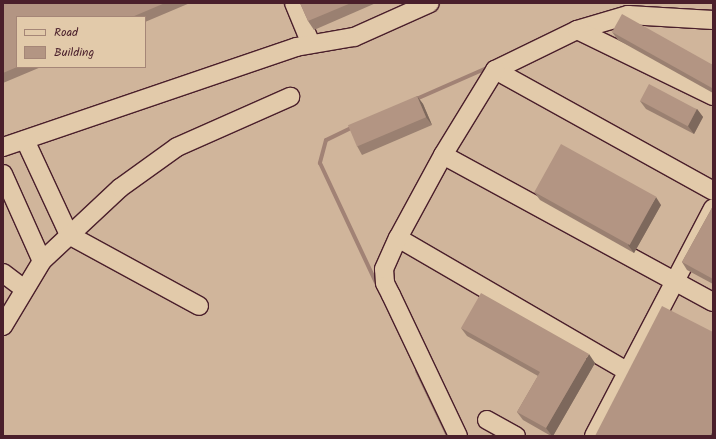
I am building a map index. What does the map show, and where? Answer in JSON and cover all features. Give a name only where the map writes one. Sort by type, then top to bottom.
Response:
[{"type":"lane","points":[[294,3],[311,44]]},
{"type":"lane","points":[[3,147],[311,44],[354,37],[430,3]]},
{"type":"lane","points":[[458,436],[385,283],[384,269],[398,238],[443,155],[495,70],[576,30],[628,15],[713,20]]},
{"type":"lane","points":[[576,30],[713,96]]},
{"type":"lane","points":[[495,70],[713,191]]},
{"type":"lane","points":[[3,326],[42,261],[120,188],[152,163],[176,147],[290,98]]},
{"type":"lane","points":[[25,140],[69,235],[199,306]]},
{"type":"lane","points":[[443,155],[713,302]]},
{"type":"lane","points":[[3,174],[42,261]]},
{"type":"lane","points":[[594,436],[713,208]]},
{"type":"lane","points":[[398,238],[628,372]]},
{"type":"lane","points":[[3,273],[24,289]]},
{"type":"lane","points":[[487,420],[516,436]]},
{"type":"shaded area","points":[[3,3],[713,3],[713,436],[3,436]]},
{"type":"building","points":[[3,3],[165,3],[134,16],[16,16],[16,67],[3,73]]},
{"type":"building","points":[[300,3],[351,3],[308,21]]},
{"type":"building","points":[[622,14],[713,65],[713,87],[712,88],[612,32]]},
{"type":"building","points":[[649,84],[697,109],[688,126],[640,101]]},
{"type":"building","points":[[417,96],[426,117],[357,146],[348,125]]},
{"type":"building","points":[[561,144],[656,197],[630,245],[534,192]]},
{"type":"building","points":[[713,206],[713,279],[682,262]]},
{"type":"building","points":[[481,293],[589,354],[546,428],[517,412],[540,372],[461,328]]},
{"type":"building","points":[[662,306],[713,332],[713,430],[710,436],[595,436]]},
{"type":"waterway","points":[[701,11],[713,11]]},
{"type":"waterway","points":[[414,100],[489,67]]},
{"type":"waterway","points":[[353,127],[326,140],[320,163],[378,287]]},
{"type":"waterway","points":[[417,371],[448,436]]}]
